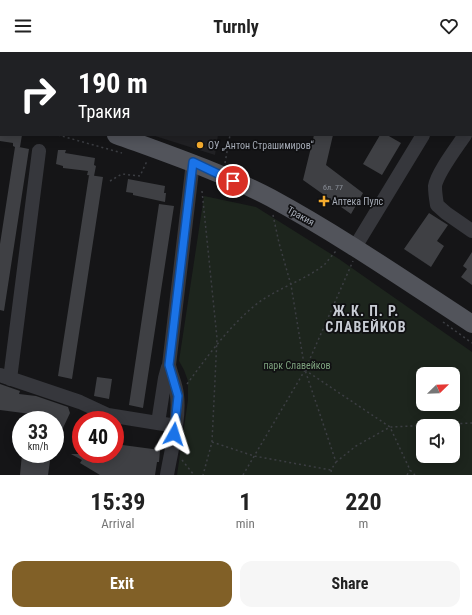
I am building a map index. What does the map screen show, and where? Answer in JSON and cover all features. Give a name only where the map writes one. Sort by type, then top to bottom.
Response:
[{"type":"main road","name":"Тракия","points":[[119,136],[193,162],[270,198],[354,253],[472,324]]},
{"type":"street","points":[[354,253],[422,136]]},
{"type":"street","points":[[464,136],[441,173],[436,185],[436,198],[437,205],[446,214],[472,231]]},
{"type":"street","points":[[39,151],[5,377],[80,402],[108,415],[176,426]]},
{"type":"street","points":[[158,423],[165,378],[169,365],[193,162]]},
{"type":"street","points":[[168,475],[176,426],[178,396],[169,365]]},
{"type":"path","points":[[62,136],[124,153]]},
{"type":"path","points":[[220,175],[227,160],[230,136]]},
{"type":"path","points":[[110,182],[122,174],[140,176],[147,159],[150,160]]},
{"type":"path","points":[[202,189],[204,196],[217,344],[212,442],[203,475]]},
{"type":"path","points":[[270,198],[279,243],[291,285],[305,370],[336,462]]},
{"type":"path","points":[[185,387],[217,344],[253,307],[273,293],[291,285],[324,264],[337,250]]},
{"type":"path","points":[[244,475],[305,370],[354,253]]},
{"type":"path","points":[[441,321],[472,343]]},
{"type":"path","points":[[305,370],[390,427],[410,470],[415,475]]},
{"type":"path","points":[[332,475],[331,470],[336,462],[356,446],[390,427],[472,423]]},
{"type":"path","points":[[212,442],[254,456],[331,470]]},
{"type":"path","points":[[407,475],[410,470]]},
{"type":"shaded area","name":"ОУ „Антон Страшимиров“","points":[[155,136],[218,136],[215,155]]},
{"type":"green space","name":"парк Славейков","points":[[204,196],[256,207],[339,259],[472,352],[472,475],[177,475],[188,400],[188,381],[179,361]]},
{"type":"building","points":[[0,136],[22,136],[19,147],[29,149],[4,311],[0,310],[0,244],[15,147],[13,146],[13,143],[0,141]]},
{"type":"building","points":[[314,136],[333,136],[326,165],[363,193],[351,214],[303,180]]},
{"type":"building","points":[[379,136],[389,136],[401,143],[382,175],[363,164]]},
{"type":"building","points":[[58,150],[66,150],[65,153],[95,158],[94,165],[96,166],[94,176],[87,175],[88,171],[63,168],[63,166],[56,164]]},
{"type":"building","points":[[89,175],[103,177],[72,379],[58,376]]},
{"type":"building","points":[[128,179],[165,186],[165,202],[126,192]]},
{"type":"building","points":[[159,204],[174,206],[143,408],[129,405]]},
{"type":"building","points":[[429,213],[448,225],[437,241],[444,246],[431,267],[404,249]]},
{"type":"building","points":[[472,252],[472,285],[461,277],[467,269],[463,266]]},
{"type":"building","points":[[97,377],[112,379],[109,399],[94,396]]},
{"type":"building","points":[[0,384],[20,391],[19,394],[36,396],[68,407],[70,413],[64,426],[64,411],[12,412],[0,410]]},
{"type":"building","points":[[124,445],[160,450],[159,462],[157,462],[155,475],[100,475],[80,463],[124,463]]},
{"type":"building","points":[[21,463],[50,463],[48,475],[20,475]]},
{"type":"place","name":"ОУ „Антон Страшимиров“","points":[[200,145]]},
{"type":"place","name":"Аптека Пулс","points":[[324,201]]},
{"type":"district","name":"Ж.К. П. Р. СЛАВЕЙКОВ","points":[[366,320]]},
{"type":"route","points":[[174,434],[178,396],[169,365],[193,162],[233,181]]}]
